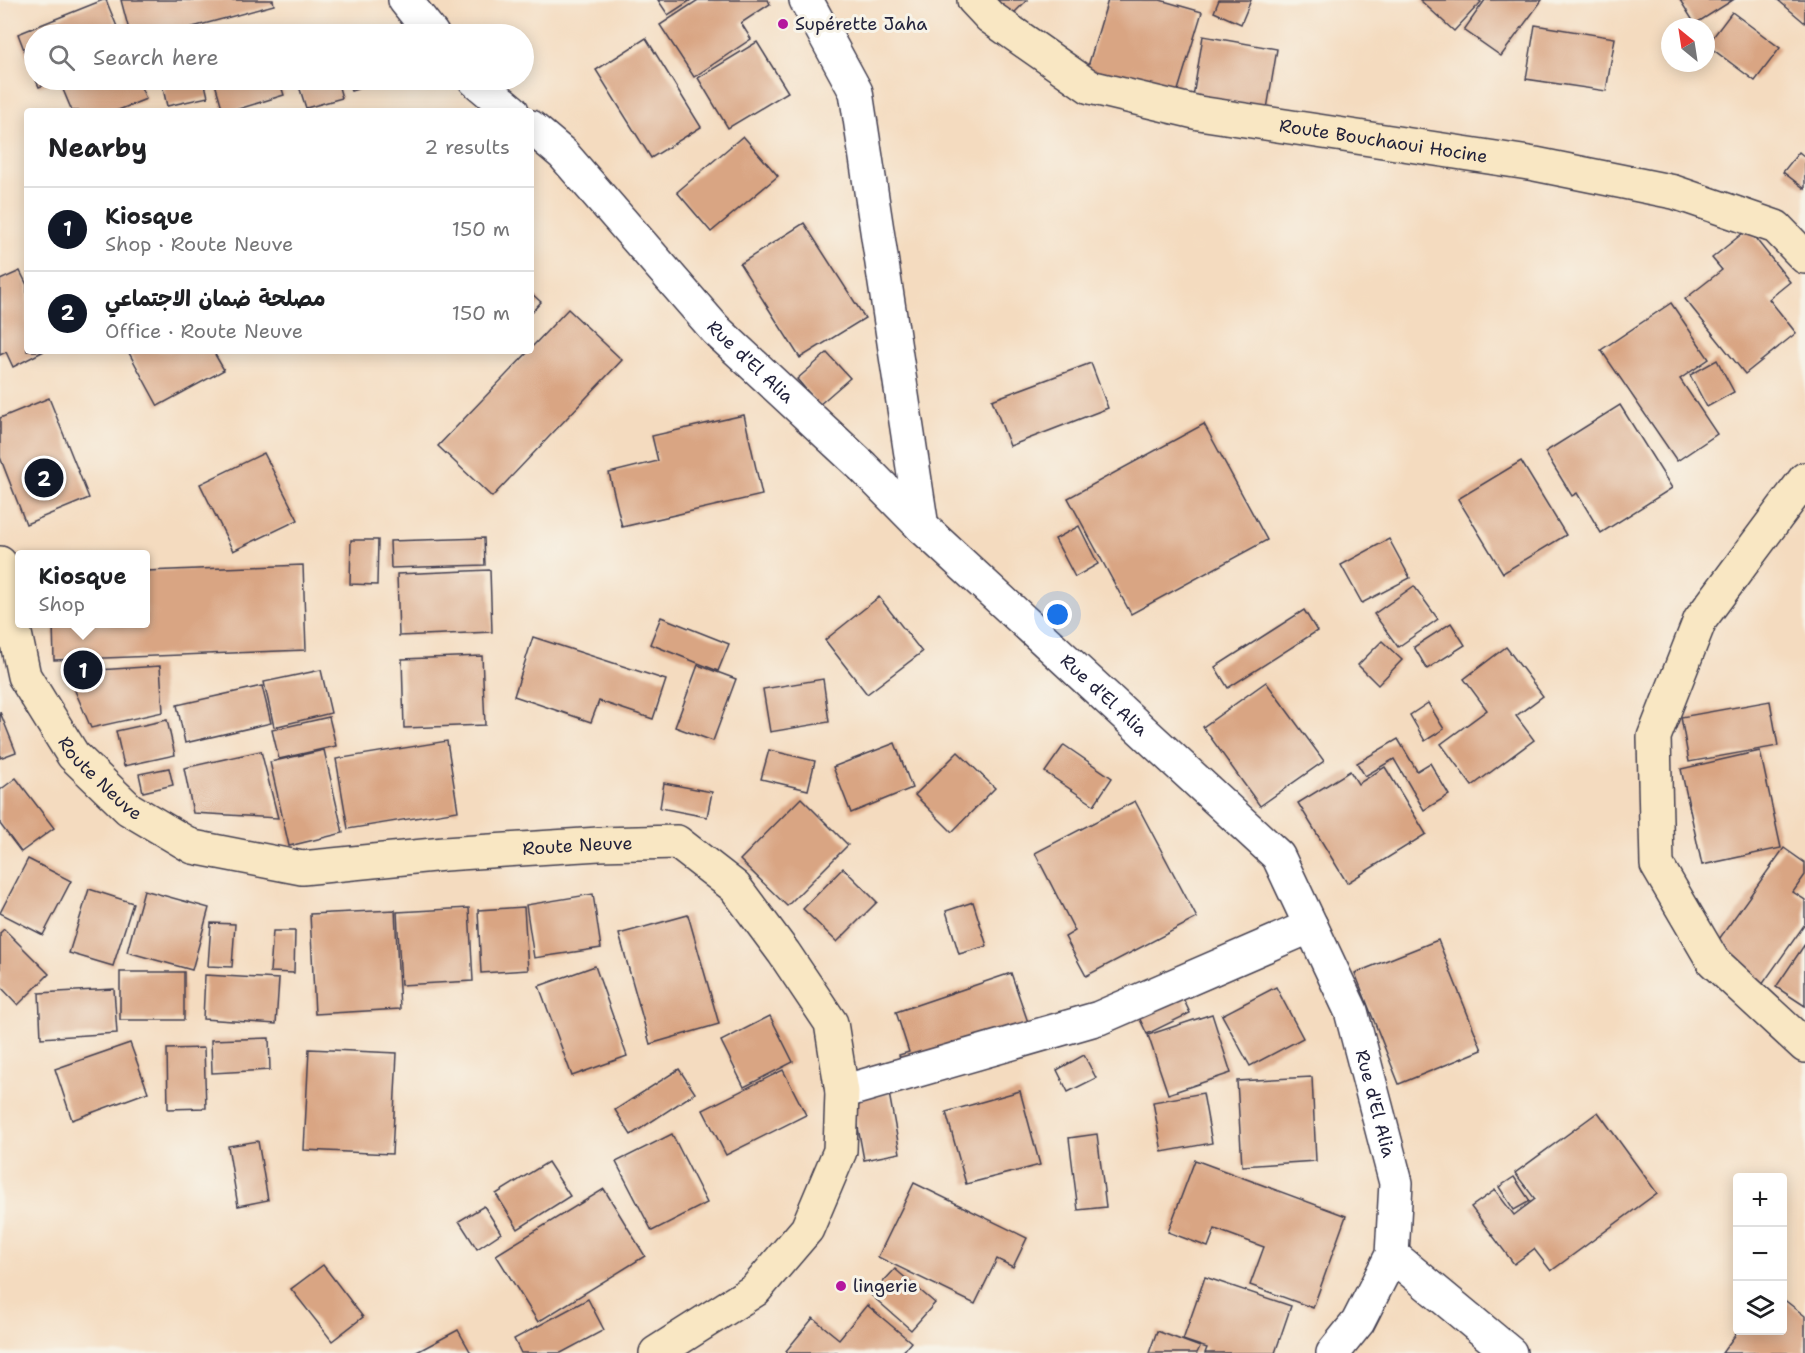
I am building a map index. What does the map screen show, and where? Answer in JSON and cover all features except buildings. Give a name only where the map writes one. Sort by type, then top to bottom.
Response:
[{"type":"street","points":[[405,0],[424,24]]},
{"type":"street","points":[[806,0],[856,92],[922,527]]},
{"type":"street","name":"Route Bouchaoui Hocine","points":[[974,0],[990,17],[1090,87],[1199,112],[1535,164],[1674,192],[1776,227],[1805,257]]},
{"type":"street","points":[[487,90],[508,108]]},
{"type":"street","name":"Rue d'El Alia","points":[[534,130],[563,154],[716,330],[863,467],[922,527],[1278,856],[1351,1011],[1396,1183],[1392,1255],[1358,1322],[1333,1353]]},
{"type":"street","points":[[1805,479],[1700,620],[1654,738],[1657,865],[1713,961],[1805,1046]]},
{"type":"street","name":"Route Neuve","points":[[0,563],[24,676],[73,755],[129,809],[193,847],[302,868],[599,844],[677,842],[735,887],[784,952],[831,1023],[842,1092],[840,1151],[807,1229],[755,1290],[656,1353]]},
{"type":"street","points":[[842,1092],[1099,1018],[1311,926]]},
{"type":"street","points":[[1392,1255],[1510,1353]]},
{"type":"place","name":"Supérette Jaha","points":[[783,24]]},
{"type":"place","name":"مصلحة ضمان الاجتماعي","points":[[44,478]]},
{"type":"place","name":"Kiosque","points":[[83,670]]},
{"type":"place","name":"lingerie","points":[[841,1286]]}]
